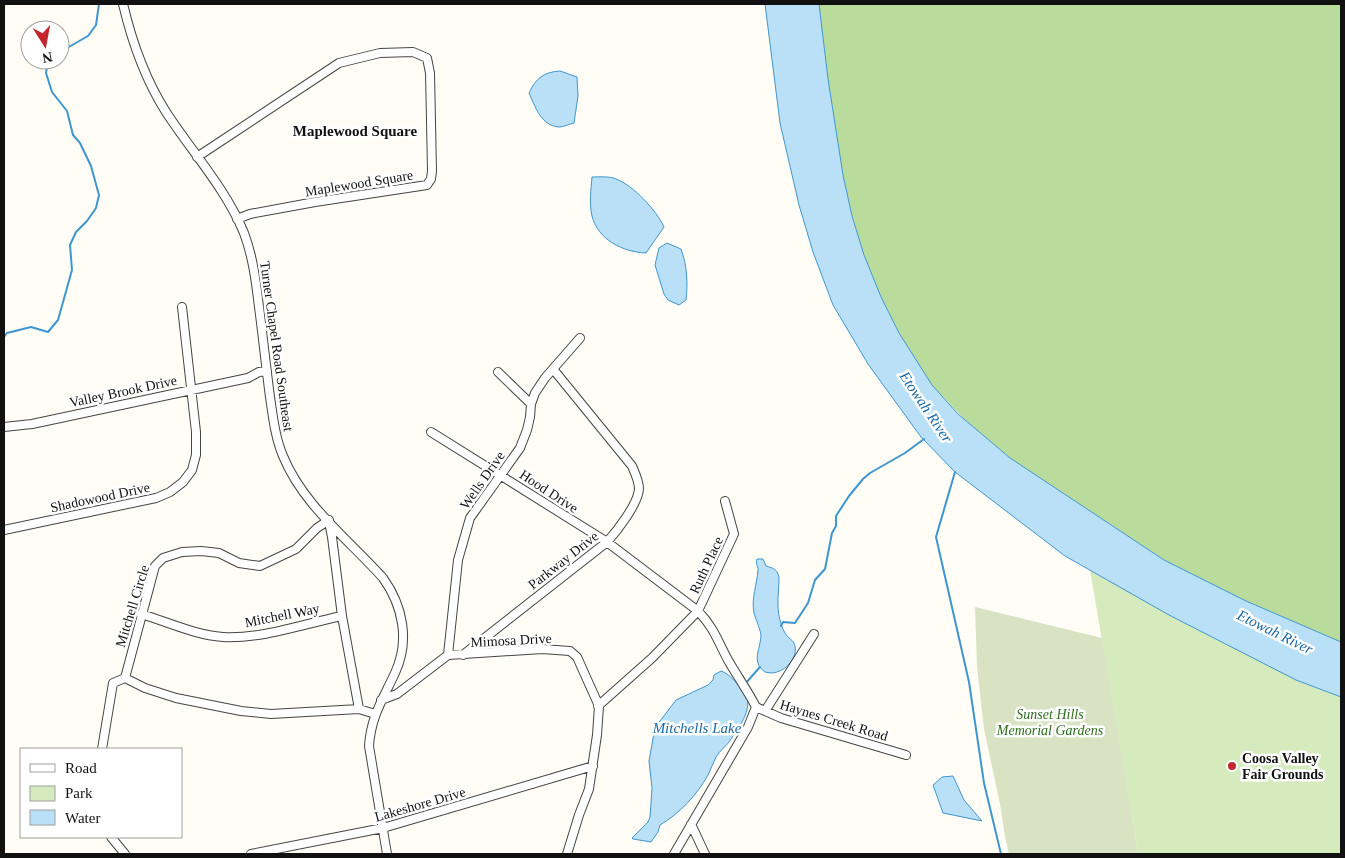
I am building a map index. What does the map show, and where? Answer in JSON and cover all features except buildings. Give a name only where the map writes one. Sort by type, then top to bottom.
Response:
[{"type":"street","name":"Turner Chapel Road Southeast","points":[[123,4],[132,36],[148,77],[166,112],[237,219],[248,245],[254,266],[274,423],[283,455],[300,487],[328,520],[383,578],[398,606],[403,630],[402,653],[396,672],[375,714],[369,746],[387,854]]},
{"type":"street","name":"Maplewood Square","points":[[197,157],[339,63],[380,53],[413,52],[426,58],[430,73],[432,171],[431,179],[427,185],[314,202],[250,214],[237,219]]},
{"type":"street","points":[[182,306],[192,390]]},
{"type":"street","name":"Wells Drive","points":[[448,655],[455,586],[464,538],[470,518],[520,448],[530,417],[531,404],[545,378],[580,338]]},
{"type":"street","name":"Parkway Drive","points":[[463,655],[607,542],[614,535],[636,498],[639,488],[632,466],[554,369]]},
{"type":"street","points":[[498,372],[531,404]]},
{"type":"street","name":"Valley Brook Drive","points":[[4,427],[32,424],[267,375]]},
{"type":"street","name":"Shadowood Drive","points":[[4,530],[156,498],[177,487],[192,470],[197,448],[192,390]]},
{"type":"street","name":"Hood Drive","points":[[432,432],[607,542],[698,611]]},
{"type":"street","name":"Ruth Place","points":[[598,706],[652,658],[698,611],[734,534],[724,501]]},
{"type":"street","points":[[328,520],[332,536],[342,616],[360,709]]},
{"type":"street","name":"Mitchell Circle","points":[[125,678],[155,566],[163,558],[182,552],[201,551],[219,553],[239,563],[260,566],[296,549],[328,520]]},
{"type":"street","points":[[674,854],[748,727],[756,707],[728,660],[711,624],[698,611]]},
{"type":"street","name":"Mitchell Way","points":[[141,614],[172,626],[221,636],[266,634],[342,616]]},
{"type":"street","points":[[764,711],[814,634]]},
{"type":"street","name":"Mimosa Drive","points":[[448,655],[542,649],[570,651],[577,658],[598,706],[597,735],[589,789],[567,854]]},
{"type":"street","points":[[381,700],[397,694],[448,655]]},
{"type":"street","points":[[102,748],[113,683],[125,678],[146,688],[176,698],[241,711],[271,714],[360,709],[375,714]]},
{"type":"street","name":"Haynes Creek Road","points":[[756,707],[781,718],[906,755]]},
{"type":"street","name":"Lakeshore Drive","points":[[251,854],[383,828],[593,766]]},
{"type":"street","points":[[691,824],[705,854]]},
{"type":"street","points":[[112,838],[125,854]]},
{"type":"green space","points":[[819,4],[1341,4],[1341,642],[1246,601],[1164,560],[1010,458],[964,419],[932,385],[899,333],[881,297],[864,255],[852,216],[843,175],[828,79]]},
{"type":"green space","name":"Coosa Valley Fair Grounds","points":[[1087,552],[1341,678],[1341,854],[1138,854]]},
{"type":"green space","name":"Sunset Hills Memorial Gardens","points":[[975,607],[1102,638],[1138,854],[1009,854],[984,729],[977,667]]},
{"type":"water","name":"Etowah River","points":[[765,4],[819,4],[828,79],[843,175],[852,216],[864,255],[881,297],[899,333],[932,385],[958,414],[1010,458],[1164,560],[1246,601],[1341,642],[1341,697],[1296,680],[1169,615],[1065,556],[955,472],[921,437],[868,364],[833,305],[813,252],[799,205],[780,123]]},
{"type":"water","points":[[560,71],[577,77],[578,96],[574,123],[559,127],[553,126],[543,119],[529,93],[535,83],[545,74]]},
{"type":"water","points":[[592,177],[611,177],[623,182],[644,199],[661,221],[664,227],[646,253],[620,247],[600,232],[591,211]]},
{"type":"water","points":[[667,243],[681,249],[685,261],[686,300],[679,305],[668,300],[664,294],[655,265],[659,248]]},
{"type":"water","points":[[757,559],[763,559],[766,566],[774,569],[778,574],[780,622],[785,633],[795,646],[794,657],[791,662],[782,670],[771,673],[765,672],[757,660],[761,636],[754,613],[753,602],[758,570]]},
{"type":"water","name":"Mitchells Lake","points":[[721,671],[726,673],[745,692],[748,705],[740,726],[719,752],[699,790],[674,815],[660,825],[658,832],[651,842],[633,839],[650,817],[652,788],[649,761],[657,725],[676,700],[708,685],[713,680],[714,675]]},
{"type":"water","points":[[953,776],[964,800],[982,821],[943,813],[933,785],[942,777]]},
{"type":"waterway","points":[[70,46],[88,36],[96,25],[99,4]]},
{"type":"waterway","points":[[4,337],[7,333],[31,327],[48,332],[58,320],[72,270],[70,245],[76,232],[96,208],[99,195],[91,166],[80,143],[73,135],[67,111],[52,92],[46,70]]},
{"type":"waterway","points":[[781,626],[783,622],[795,623],[808,603],[815,580],[825,569],[832,533],[836,526],[836,516],[849,496],[870,473],[905,453],[924,439]]},
{"type":"waterway","points":[[955,472],[936,537],[969,682],[984,783],[1001,854]]},
{"type":"waterway","points":[[745,684],[760,667]]},
{"type":"place","name":"Coosa Valley Fair Grounds","points":[[1232,766]]},
{"type":"district","name":"Maplewood Square","points":[[355,131]]}]
